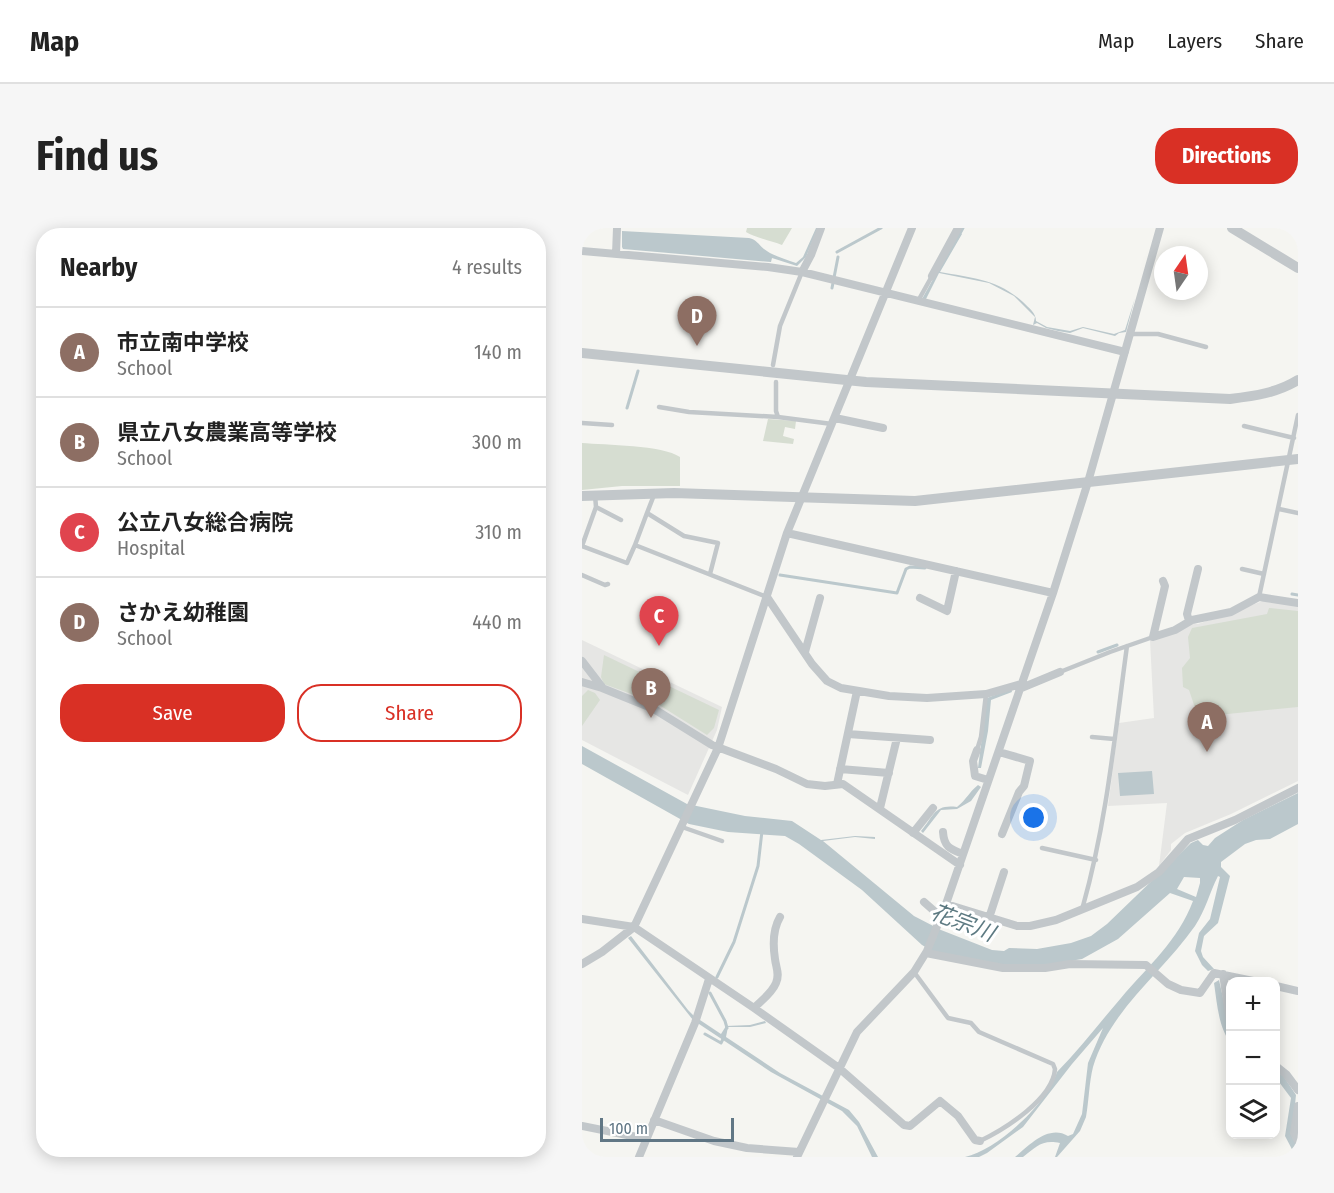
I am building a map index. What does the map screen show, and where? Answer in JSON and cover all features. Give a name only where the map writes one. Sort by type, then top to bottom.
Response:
[{"type":"street","points":[[616,254],[617,228]]},
{"type":"street","points":[[802,272],[821,228]]},
{"type":"street","points":[[582,964],[602,952],[634,927],[693,804],[718,748],[787,533],[912,228]]},
{"type":"street","points":[[932,276],[958,228]]},
{"type":"street","points":[[654,1120],[714,1141],[747,1148],[798,1154],[857,1032],[914,972],[926,952],[946,904],[1053,593],[1088,482],[1160,228]]},
{"type":"street","points":[[1232,228],[1298,268]]},
{"type":"street","points":[[582,251],[802,272],[1125,352]]},
{"type":"street","points":[[582,353],[850,380],[1230,399],[1257,396],[1286,387],[1298,380]]},
{"type":"street","points":[[833,421],[883,428]]},
{"type":"street","points":[[582,496],[596,501],[655,493],[915,501],[1294,460]]},
{"type":"street","points":[[787,533],[1053,593]]},
{"type":"street","points":[[1189,621],[1187,614],[1198,569]]},
{"type":"street","points":[[920,598],[947,610],[956,572]]},
{"type":"street","points":[[1153,637],[1165,586],[1163,581]]},
{"type":"street","points":[[767,597],[827,681],[841,688],[910,698],[986,694],[1020,687],[1060,672]]},
{"type":"street","points":[[1153,637],[1175,630],[1189,621],[1231,612],[1259,597],[1298,603]]},
{"type":"street","points":[[805,652],[820,598]]},
{"type":"street","points":[[582,661],[602,688]]},
{"type":"street","points":[[582,682],[654,710],[718,748],[776,769],[807,784],[825,786],[843,784],[960,864]]},
{"type":"street","points":[[837,784],[857,691]]},
{"type":"street","points":[[848,734],[930,740]]},
{"type":"street","points":[[880,808],[897,738]]},
{"type":"street","points":[[977,750],[973,760],[975,776],[988,780]]},
{"type":"street","points":[[999,752],[1030,761],[1024,786],[1019,792],[1002,834]]},
{"type":"street","points":[[840,769],[889,772]]},
{"type":"street","points":[[946,904],[1017,926],[1044,924],[1137,887],[1159,872],[1188,839],[1235,820],[1298,788]]},
{"type":"street","points":[[913,832],[933,808]]},
{"type":"street","points":[[942,832],[944,843],[949,849],[963,854]]},
{"type":"street","points":[[989,918],[1004,872]]},
{"type":"street","points":[[924,902],[939,921]]},
{"type":"street","points":[[754,1008],[776,984],[778,975],[774,937],[776,923],[780,917]]},
{"type":"street","points":[[582,919],[634,927],[839,1068],[904,1125],[910,1126],[940,1101],[958,1116],[975,1140],[980,1141]]},
{"type":"street","points":[[926,952],[1003,968],[1044,968],[1070,964],[1146,965],[1168,984],[1181,990],[1197,993],[1200,993],[1214,973],[1235,977]]},
{"type":"street","points":[[1223,975],[1226,995]]},
{"type":"street","points":[[639,1157],[696,1020],[710,979]]},
{"type":"street","points":[[1280,987],[1298,992]]},
{"type":"street","points":[[1280,1070],[1298,1090]]},
{"type":"street","points":[[1298,1106],[1294,1133],[1298,1141]]},
{"type":"street","points":[[582,1126],[647,1139]]},
{"type":"lane","points":[[773,365],[780,326],[802,272]]},
{"type":"lane","points":[[918,301],[932,276]]},
{"type":"lane","points":[[1130,334],[1158,334],[1206,347]]},
{"type":"lane","points":[[776,382],[778,417]]},
{"type":"lane","points":[[659,407],[721,415],[833,421]]},
{"type":"lane","points":[[1259,597],[1279,509],[1294,460],[1294,438],[1298,415]]},
{"type":"lane","points":[[582,423],[612,425]]},
{"type":"lane","points":[[1244,426],[1294,438]]},
{"type":"lane","points":[[621,520],[596,501],[582,546],[627,563],[655,493]]},
{"type":"lane","points":[[1279,509],[1298,513]]},
{"type":"lane","points":[[647,513],[684,536],[718,543],[710,574]]},
{"type":"lane","points":[[635,545],[767,597]]},
{"type":"lane","points":[[1242,569],[1264,574]]},
{"type":"lane","points":[[582,575],[605,585],[608,584]]},
{"type":"lane","points":[[1060,672],[1153,637]]},
{"type":"lane","points":[[1083,906],[1096,860],[1103,821],[1126,646]]},
{"type":"lane","points":[[977,750],[986,694]]},
{"type":"lane","points":[[1092,737],[1114,739]]},
{"type":"lane","points":[[683,826],[722,841]]},
{"type":"lane","points":[[1042,848],[1096,860]]},
{"type":"lane","points":[[914,972],[948,1018],[971,1023],[979,1032],[1053,1064],[1055,1069],[1052,1081],[1031,1109],[980,1141]]},
{"type":"shaded area","points":[[747,228],[792,228],[782,245],[749,234],[746,232]]},
{"type":"shaded area","points":[[818,228],[806,257],[797,266],[772,258],[771,262],[623,249],[622,247],[622,231],[749,238],[771,254],[796,263],[803,257]]},
{"type":"shaded area","points":[[959,232],[962,234],[940,272],[974,278],[994,284],[1004,288],[1023,302],[1033,313],[1036,318],[1036,321],[1047,327],[1070,331],[1083,327],[1114,334],[1125,330],[1135,298],[1126,332],[1115,336],[1083,328],[1070,333],[1046,328],[1037,323],[1033,325],[1035,317],[1014,296],[989,283],[939,273],[926,299],[922,299]]},
{"type":"shaded area","points":[[768,419],[796,421],[795,429],[785,427],[783,436],[794,439],[793,444],[763,441]]},
{"type":"shaded area","points":[[582,443],[648,448],[672,453],[680,457],[680,486],[622,486],[582,490]]},
{"type":"shaded area","points":[[1263,601],[1298,606],[1298,781],[1231,814],[1185,833],[1171,844],[1171,850],[1159,866],[1167,803],[1108,806],[1119,723],[1154,718],[1150,640],[1191,623],[1198,624]]},
{"type":"shaded area","points":[[1269,608],[1298,611],[1298,707],[1198,717],[1189,690],[1183,687],[1182,668],[1190,658],[1188,637],[1192,628],[1267,614]]},
{"type":"shaded area","points":[[582,640],[722,707],[717,730],[688,795],[582,740]]},
{"type":"shaded area","points":[[604,655],[719,710],[714,728],[707,735],[656,703],[604,684],[601,677]]},
{"type":"shaded area","points":[[1011,689],[1012,692],[991,700],[981,768],[978,768],[987,698]]},
{"type":"shaded area","points":[[588,690],[595,693],[600,700],[582,726],[582,696]]},
{"type":"shaded area","points":[[582,746],[687,804],[745,816],[792,821],[821,840],[855,836],[875,837],[875,839],[855,837],[823,841],[914,916],[941,930],[992,950],[1037,949],[1071,943],[1091,936],[1107,924],[1191,843],[1198,840],[1208,846],[1215,838],[1243,820],[1298,793],[1298,824],[1270,839],[1245,844],[1221,862],[1221,867],[1230,876],[1218,923],[1204,936],[1201,951],[1203,957],[1214,969],[1208,971],[1195,951],[1199,933],[1210,919],[1220,877],[1218,876],[1195,926],[1111,1028],[1093,1067],[1086,1117],[1080,1131],[1057,1157],[1055,1157],[1060,1143],[1048,1142],[1023,1157],[1015,1157],[1047,1134],[1061,1133],[1068,1136],[1073,1134],[1082,1114],[1088,1063],[1103,1028],[1023,1127],[987,1153],[979,1157],[965,1157],[978,1153],[1006,1135],[1032,1111],[1043,1098],[1057,1072],[1171,941],[1193,901],[1170,893],[1118,939],[1082,959],[1041,966],[1009,966],[934,952],[922,945],[862,890],[785,836],[728,832],[689,824],[582,764]],"holes":[[[1184,877],[1200,878],[1196,897],[1177,889]]]},
{"type":"shaded area","points":[[1152,771],[1154,794],[1120,796],[1118,773]]},
{"type":"shaded area","points":[[978,785],[981,787],[971,801],[957,809],[941,810],[923,833],[921,831],[935,812],[944,807],[957,807]]},
{"type":"shaded area","points":[[631,936],[688,1010],[721,1034],[726,1026],[750,1025],[765,1021],[766,1023],[750,1027],[728,1027],[726,1037],[780,1073],[849,1110],[859,1122],[878,1157],[872,1157],[857,1126],[842,1111],[771,1072],[693,1020],[628,938]]},
{"type":"shaded area","points":[[1219,980],[1226,1011],[1226,1036],[1220,1021],[1214,983]]},
{"type":"shaded area","points":[[1280,1074],[1296,1095],[1292,1134],[1298,1148],[1298,1157],[1285,1136],[1291,1098],[1280,1083]]},
{"type":"waterway","points":[[837,252],[881,228]]},
{"type":"waterway","points":[[958,237],[963,228]]},
{"type":"waterway","points":[[832,288],[838,257]]},
{"type":"waterway","points":[[627,408],[638,371]]},
{"type":"waterway","points":[[780,575],[897,593],[906,569],[925,568]]},
{"type":"waterway","points":[[1292,594],[1298,595]]},
{"type":"waterway","points":[[1098,652],[1117,645]]},
{"type":"waterway","points":[[717,977],[734,942],[758,866],[762,831]]},
{"type":"waterway","points":[[710,993],[727,1028]]},
{"type":"waterway","points":[[705,1034],[721,1043],[724,1037]]},
{"type":"place","name":"さかえ幼稚園","points":[[697,346]]},
{"type":"place","name":"公立八女総合病院","points":[[659,646]]},
{"type":"place","name":"県立八女農業高等学校","points":[[651,718]]},
{"type":"place","name":"市立南中学校","points":[[1207,752]]},
{"type":"water label","name":"花宗川","points":[[963,922]]}]
